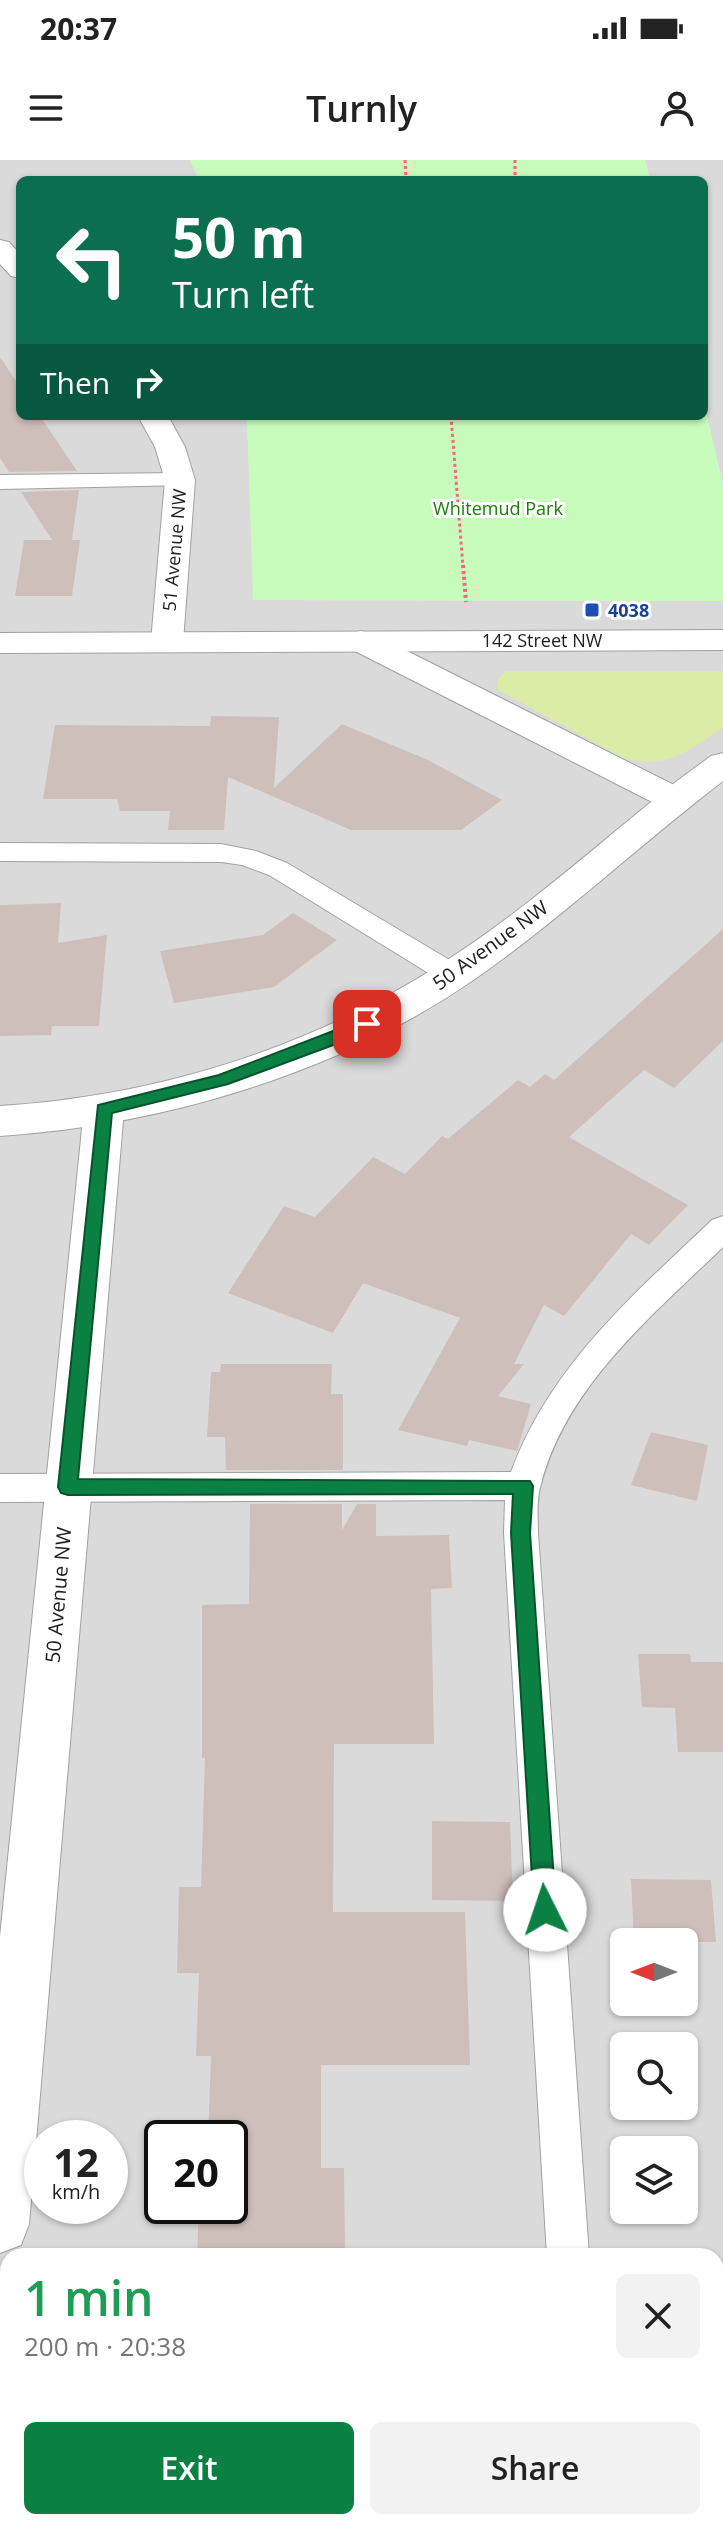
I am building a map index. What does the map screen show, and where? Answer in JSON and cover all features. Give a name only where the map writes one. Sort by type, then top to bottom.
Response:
[{"type":"street","points":[[0,248],[16,266]]},
{"type":"street","name":"51 Avenue NW","points":[[155,420],[170,447],[180,480],[167,642]]},
{"type":"street","name":"142 Street NW","points":[[0,643],[723,640]]},
{"type":"street","name":"142 Street NW","points":[[361,641],[674,799]]},
{"type":"street","name":"50 Avenue NW","points":[[0,2224],[16,1876],[68,1487],[104,1109],[222,1080],[322,1044],[453,975],[484,954],[674,799],[723,764]]},
{"type":"street","points":[[0,1121],[58,1118],[104,1109]]},
{"type":"lane","points":[[0,482],[180,480]]},
{"type":"lane","points":[[0,852],[196,851],[247,857],[278,869],[453,975]]},
{"type":"lane","points":[[567,2248],[521,1533],[523,1486],[543,1435],[592,1358],[723,1228]]},
{"type":"lane","points":[[0,1488],[523,1486]]},
{"type":"path","points":[[451,420],[469,640]]},
{"type":"shaded area","points":[[0,160],[190,160],[197,176],[16,176],[16,420],[247,420],[254,600],[723,601],[723,2248],[0,2248]]},
{"type":"shaded area","points":[[645,160],[723,160],[723,485],[708,420],[708,176],[649,176]]},
{"type":"green space","points":[[190,160],[645,160],[649,176],[197,176]]},
{"type":"green space","name":"Whitemud Park","points":[[247,420],[708,420],[723,485],[723,601],[253,600]]},
{"type":"green space","points":[[506,671],[723,671],[723,728],[677,756],[654,761],[625,759],[498,690],[498,679]]},
{"type":"building","points":[[0,357],[16,381],[16,420],[43,420],[77,471],[9,472],[0,458]]},
{"type":"building","points":[[79,490],[72,540],[80,540],[72,596],[15,596],[24,540],[52,540],[21,492]]},
{"type":"building","points":[[211,716],[279,717],[274,788],[342,724],[428,760],[502,800],[461,830],[351,830],[228,777],[224,830],[168,830],[170,811],[120,811],[117,799],[43,799],[55,725],[210,726]]},
{"type":"building","points":[[61,903],[58,943],[107,935],[99,1026],[52,1026],[51,1035],[0,1036],[0,905]]},
{"type":"building","points":[[293,913],[337,940],[274,987],[174,1003],[160,951],[263,935]]},
{"type":"building","points":[[723,929],[723,1041],[674,1088],[644,1070],[569,1137],[688,1205],[649,1245],[631,1234],[564,1316],[544,1305],[514,1364],[524,1364],[498,1396],[531,1404],[517,1451],[469,1440],[467,1446],[398,1430],[460,1318],[363,1283],[333,1333],[228,1293],[284,1206],[315,1217],[373,1157],[405,1174],[442,1136],[448,1139],[518,1080],[530,1087],[545,1074],[554,1080]]},
{"type":"building","points":[[221,1364],[332,1364],[331,1394],[343,1394],[343,1470],[226,1470],[225,1437],[207,1437],[211,1372],[220,1372]]},
{"type":"building","points":[[651,1432],[708,1445],[697,1501],[631,1485]]},
{"type":"building","points":[[250,1504],[342,1504],[342,1530],[357,1504],[376,1504],[376,1536],[449,1535],[452,1588],[431,1589],[434,1744],[334,1744],[333,1912],[465,1912],[470,2065],[321,2065],[321,2168],[344,2168],[345,2248],[197,2248],[198,2224],[248,2224],[248,2120],[209,2120],[211,2056],[196,2056],[199,1973],[177,1973],[179,1887],[201,1887],[205,1758],[202,1758],[202,1605],[249,1604]]},
{"type":"building","points":[[638,1654],[690,1654],[691,1662],[723,1662],[723,1752],[678,1752],[675,1708],[642,1707]]},
{"type":"building","points":[[432,1821],[510,1822],[513,1901],[432,1900]]},
{"type":"building","points":[[631,1879],[711,1880],[716,1942],[698,1942],[698,1928],[633,1928]]},
{"type":"place","name":"4038","points":[[592,610]]},
{"type":"route","points":[[367,1024],[222,1080],[104,1109],[68,1487],[523,1486],[521,1533],[545,1910]]}]
